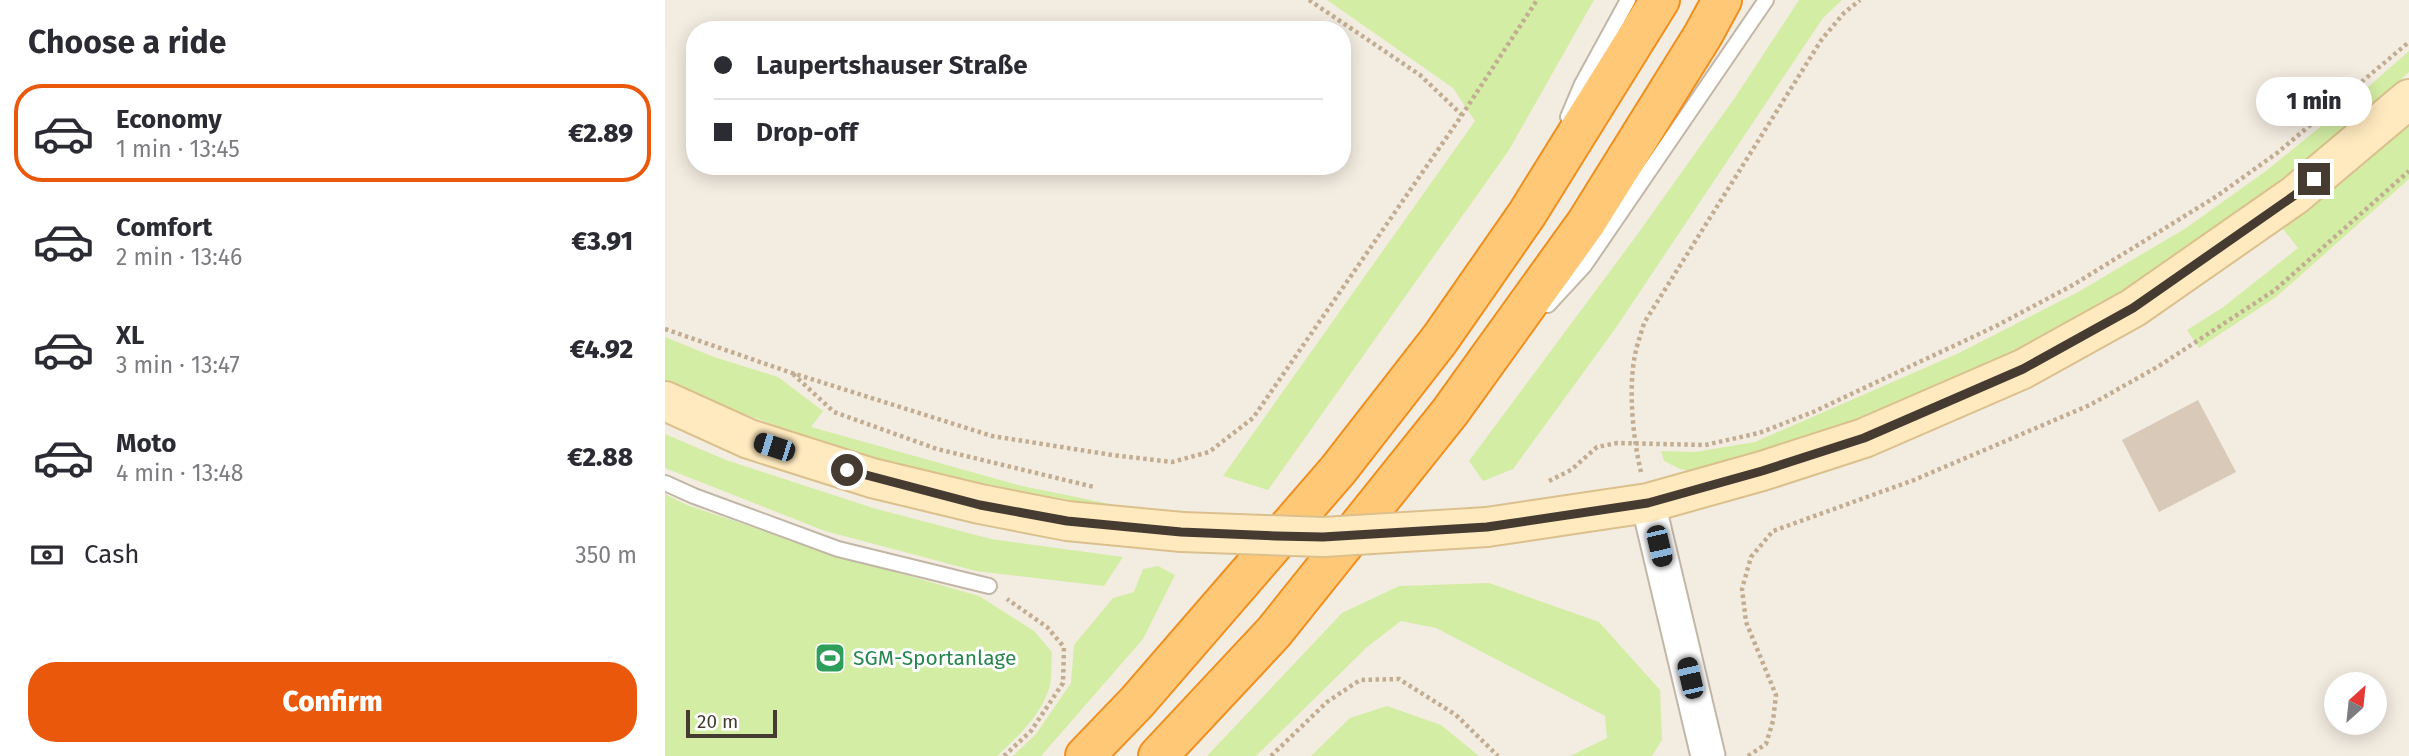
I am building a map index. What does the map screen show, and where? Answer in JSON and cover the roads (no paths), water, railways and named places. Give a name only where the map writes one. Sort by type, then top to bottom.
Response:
[{"type":"highway","points":[[1085,756],[1137,702],[1338,470],[1440,339],[1527,214],[1660,0]]},
{"type":"highway","points":[[1158,756],[1274,632],[1450,412],[1586,223],[1722,0]]},
{"type":"main road","points":[[665,401],[749,439],[872,478],[980,505],[1067,521],[1181,532],[1323,537],[1487,527],[1648,503],[1762,471],[1864,438],[2023,369],[2133,308],[2295,195],[2409,99]]},
{"type":"street","points":[[1648,503],[1708,756]]},
{"type":"lane","points":[[1527,214],[1582,85],[1628,0]]},
{"type":"lane","points":[[1450,412],[1584,266],[1766,0]]},
{"type":"lane","points":[[665,483],[838,550],[989,586]]},
{"type":"place","name":"SGM-Sportanlage","points":[[830,658]]}]
